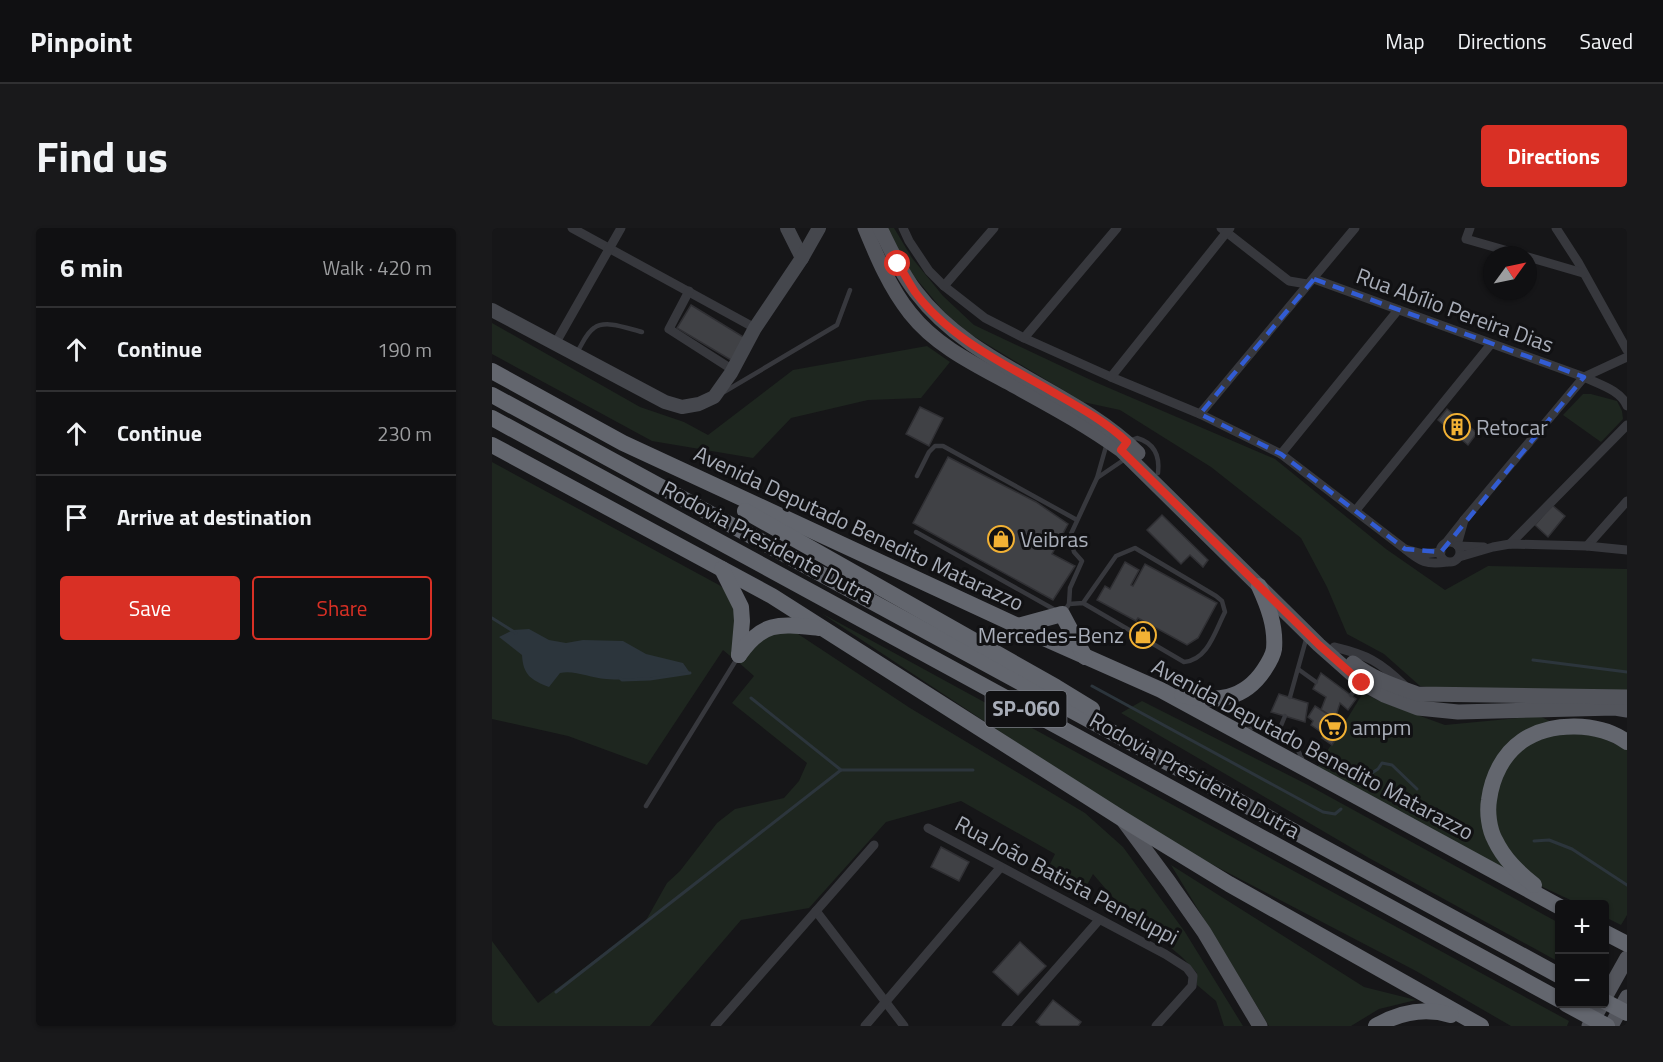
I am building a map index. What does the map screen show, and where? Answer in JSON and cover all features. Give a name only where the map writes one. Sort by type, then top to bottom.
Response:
[{"type":"highway","name":"Avenida Deputado Benedito Matarazzo","points":[[492,371],[623,443],[1161,690],[1555,904]]},
{"type":"highway","name":"Rodovia Presidente Dutra","points":[[492,395],[1555,973]]},
{"type":"highway","name":"Rodovia Presidente Dutra","points":[[492,418],[1555,997]]},
{"type":"highway","points":[[623,443],[1056,687],[1225,793]]},
{"type":"highway","points":[[492,445],[772,596],[1229,884],[1478,1024]]},
{"type":"highway","points":[[721,568],[741,607],[742,621],[736,661]]},
{"type":"highway","points":[[1161,690],[1202,700],[1224,698],[1241,693],[1256,681],[1274,651],[1270,611],[1259,586]]},
{"type":"highway","points":[[1018,626],[1066,609],[1085,657]]},
{"type":"highway","points":[[736,661],[750,639],[768,628],[803,626],[825,628]]},
{"type":"highway","points":[[1555,903],[1511,865],[1494,838],[1488,810],[1491,782],[1503,760],[1522,741],[1547,730],[1573,726],[1598,729],[1627,742]]},
{"type":"highway","points":[[1609,934],[1627,944]]},
{"type":"highway","points":[[1609,1004],[1627,1013]]},
{"type":"highway","points":[[1574,1008],[1609,1026]]},
{"type":"highway","points":[[1376,1026],[1392,1017],[1420,1011],[1439,1012],[1478,1024]]},
{"type":"main road","points":[[787,228],[802,258]]},
{"type":"main road","points":[[492,310],[665,402],[682,407],[699,404],[714,397],[733,370],[755,328],[802,258],[819,228]]},
{"type":"main road","points":[[865,228],[882,269],[909,313],[930,334],[955,354],[1085,424],[1158,473],[1334,647],[1365,673],[1418,694],[1627,697]]},
{"type":"main road","points":[[880,228],[898,264],[916,292],[939,318],[968,341],[1086,412],[1307,634],[1362,683],[1384,695],[1418,708],[1458,712],[1623,711]]},
{"type":"main road","points":[[1121,818],[1204,932],[1260,1026]]},
{"type":"main road","points":[[1609,992],[1627,958]]},
{"type":"main road","points":[[1609,1026],[1627,997]]},
{"type":"main road","points":[[1590,1026],[1600,1008]]},
{"type":"street","points":[[572,228],[755,328]]},
{"type":"street","points":[[555,344],[621,228]]},
{"type":"street","points":[[903,228],[920,258],[944,286],[985,318],[1111,377],[1200,414],[1281,454],[1421,561],[1433,564],[1454,561],[1459,557],[1510,544],[1587,546],[1627,550]]},
{"type":"street","points":[[944,286],[994,228]]},
{"type":"street","points":[[1024,338],[1117,228]]},
{"type":"street","points":[[1200,414],[1355,228]]},
{"type":"street","points":[[1470,228],[1466,239],[1490,246]]},
{"type":"street","points":[[1556,228],[1627,351]]},
{"type":"street","points":[[1111,377],[1226,230]]},
{"type":"street","name":"Rua Abílio Pereira Dias","points":[[1226,230],[1289,281],[1310,281],[1584,377],[1614,391],[1625,400],[1627,406]]},
{"type":"street","points":[[1537,260],[1583,273]]},
{"type":"street","points":[[689,291],[669,329],[733,370]]},
{"type":"street","points":[[1281,454],[1398,310]]},
{"type":"street","points":[[1356,510],[1491,344]]},
{"type":"street","points":[[1447,562],[1443,558],[1443,548],[1584,377],[1627,357]]},
{"type":"street","points":[[1510,544],[1627,425]]},
{"type":"street","points":[[1587,546],[1627,501]]},
{"type":"street","points":[[1459,557],[1460,551],[1457,546],[1464,520]]},
{"type":"street","points":[[1405,549],[1423,554],[1452,543],[1457,546],[1492,547]]},
{"type":"street","name":"Rua João Batista Peneluppi","points":[[928,828],[1165,954],[1187,968],[1193,976],[1192,986],[1156,1026]]},
{"type":"street","points":[[715,1026],[874,845]]},
{"type":"street","points":[[865,1026],[1000,867]]},
{"type":"street","points":[[816,911],[904,1026]]},
{"type":"street","points":[[1006,1026],[1099,920]]},
{"type":"lane","points":[[714,397],[837,325],[850,290]]},
{"type":"lane","points":[[576,355],[596,326],[606,324],[642,332]]},
{"type":"lane","points":[[1066,609],[1070,588],[1082,561],[1071,544],[1070,536],[1097,478],[1108,441]]},
{"type":"lane","points":[[917,476],[929,452],[935,446],[943,446],[1077,519]]},
{"type":"lane","points":[[1097,478],[1125,450]]},
{"type":"lane","points":[[916,532],[1066,609],[1083,603],[1116,556],[1134,548],[1216,596],[1222,601],[1225,612],[1204,653],[1192,662],[1184,662],[1083,603]]},
{"type":"lane","points":[[1290,697],[1307,634]]},
{"type":"lane","points":[[646,806],[736,661]]},
{"type":"lane","points":[[1298,669],[1316,682]]},
{"type":"lane","points":[[1351,695],[1362,683]]},
{"type":"lane","points":[[1280,729],[1285,716]]},
{"type":"lane","points":[[1237,732],[1271,725],[1280,729],[1289,736],[1299,751],[1306,769]]},
{"type":"highlighted area","points":[[1314,279],[1584,377],[1441,552],[1405,549],[1281,454],[1200,414]]},
{"type":"shaded area","points":[[887,228],[894,228],[912,258],[943,296],[974,325],[1095,382],[1275,459],[1386,549],[1445,590],[1488,566],[1627,569],[1627,690],[1454,692],[1420,686],[1384,654],[1347,634],[1327,587],[1301,538],[1211,467],[1120,410],[1083,402],[970,334],[944,312],[904,264]]},
{"type":"shaded area","points":[[492,323],[640,407],[684,422],[708,435],[793,370],[927,346],[950,362],[921,398],[868,400],[791,418],[753,458],[652,441],[492,354]]},
{"type":"shaded area","points":[[1583,394],[1617,401],[1622,411],[1623,419],[1601,442],[1563,415]]},
{"type":"shaded area","points":[[492,462],[719,585],[731,594],[735,601],[735,660],[723,650],[647,765],[568,736],[492,719]]},
{"type":"shaded area","points":[[821,613],[1569,1021],[1567,1026],[1511,1026],[1416,971],[1156,835]]},
{"type":"shaded area","points":[[529,629],[549,640],[566,643],[583,640],[623,641],[646,654],[683,663],[690,673],[616,679],[566,672],[560,673],[549,687],[529,676],[524,667],[522,655],[499,637],[513,630]]},
{"type":"shaded area","points":[[792,630],[910,708],[1085,813],[1123,847],[1185,932],[1243,1026],[1224,1026],[1216,1001],[1197,985],[1197,973],[1183,958],[1117,902],[1093,874],[1081,896],[1044,876],[1055,854],[961,801],[886,822],[809,908],[741,920],[650,1026],[492,1026],[492,941],[538,1003],[645,922],[667,883],[680,871],[717,823],[735,809],[784,798],[799,781],[807,763],[732,703],[754,676],[737,661],[764,633]]},
{"type":"shaded area","points":[[1363,693],[1445,725],[1539,716],[1576,733],[1595,735],[1627,749],[1627,915],[1621,925],[1609,919],[1609,900],[1570,900],[1479,857],[1315,771]]},
{"type":"shaded area","points":[[1142,701],[1308,785],[1555,921],[1555,960],[1369,858],[1121,713]]},
{"type":"shaded area","points":[[1171,865],[1364,987],[1416,1000],[1379,1009],[1351,1026],[1269,1026]]},
{"type":"building","points":[[691,305],[745,338],[731,360],[677,328]]},
{"type":"building","points":[[920,407],[943,418],[929,446],[906,434]]},
{"type":"building","name":"Retocar","points":[[1447,409],[1477,433],[1468,445],[1438,420]]},
{"type":"building","name":"Veibras","points":[[948,457],[1036,502],[1068,524],[1052,554],[1075,566],[1053,600],[913,523]]},
{"type":"building","points":[[1552,505],[1565,516],[1548,537],[1535,525]]},
{"type":"building","points":[[1162,515],[1208,560],[1203,567],[1190,555],[1181,564],[1147,530]]},
{"type":"building","points":[[1125,562],[1139,570],[1131,585],[1133,586],[1145,564],[1217,603],[1198,638],[1187,645],[1138,618],[1136,621],[1097,600],[1105,586],[1110,589]]},
{"type":"building","points":[[1321,673],[1356,699],[1348,710],[1340,703],[1335,719],[1321,710],[1326,697],[1313,689]]},
{"type":"building","points":[[1279,694],[1308,703],[1305,722],[1271,712]]},
{"type":"building","points":[[1315,706],[1345,725],[1332,745],[1322,738],[1324,734],[1311,725],[1313,721],[1308,717]]},
{"type":"building","points":[[941,847],[969,862],[959,881],[931,867]]},
{"type":"building","points":[[1020,942],[1046,966],[1018,995],[993,972]]},
{"type":"building","points":[[1053,1000],[1081,1022],[1078,1026],[1041,1026],[1036,1022]]},
{"type":"waterway","points":[[492,618],[516,633]]},
{"type":"waterway","points":[[1533,660],[1627,672]]},
{"type":"waterway","points":[[620,678],[622,680],[650,679],[690,673]]},
{"type":"waterway","points":[[1092,686],[1323,812],[1335,814],[1341,809]]},
{"type":"waterway","points":[[751,698],[841,770],[973,770]]},
{"type":"waterway","points":[[1364,778],[1378,769],[1382,763],[1392,765],[1417,789]]},
{"type":"waterway","points":[[556,992],[841,770]]},
{"type":"waterway","points":[[1534,841],[1549,840],[1572,849],[1627,885]]},
{"type":"place","name":"Retocar","points":[[1457,427]]},
{"type":"place","name":"Veibras","points":[[1001,539]]},
{"type":"place","name":"Mercedes-Benz","points":[[1143,635]]},
{"type":"place","name":"ampm","points":[[1333,727]]},
{"type":"route","points":[[898,264],[916,292],[939,318],[968,341],[1120,435],[1127,442],[1121,450],[1319,645],[1362,683]]}]
